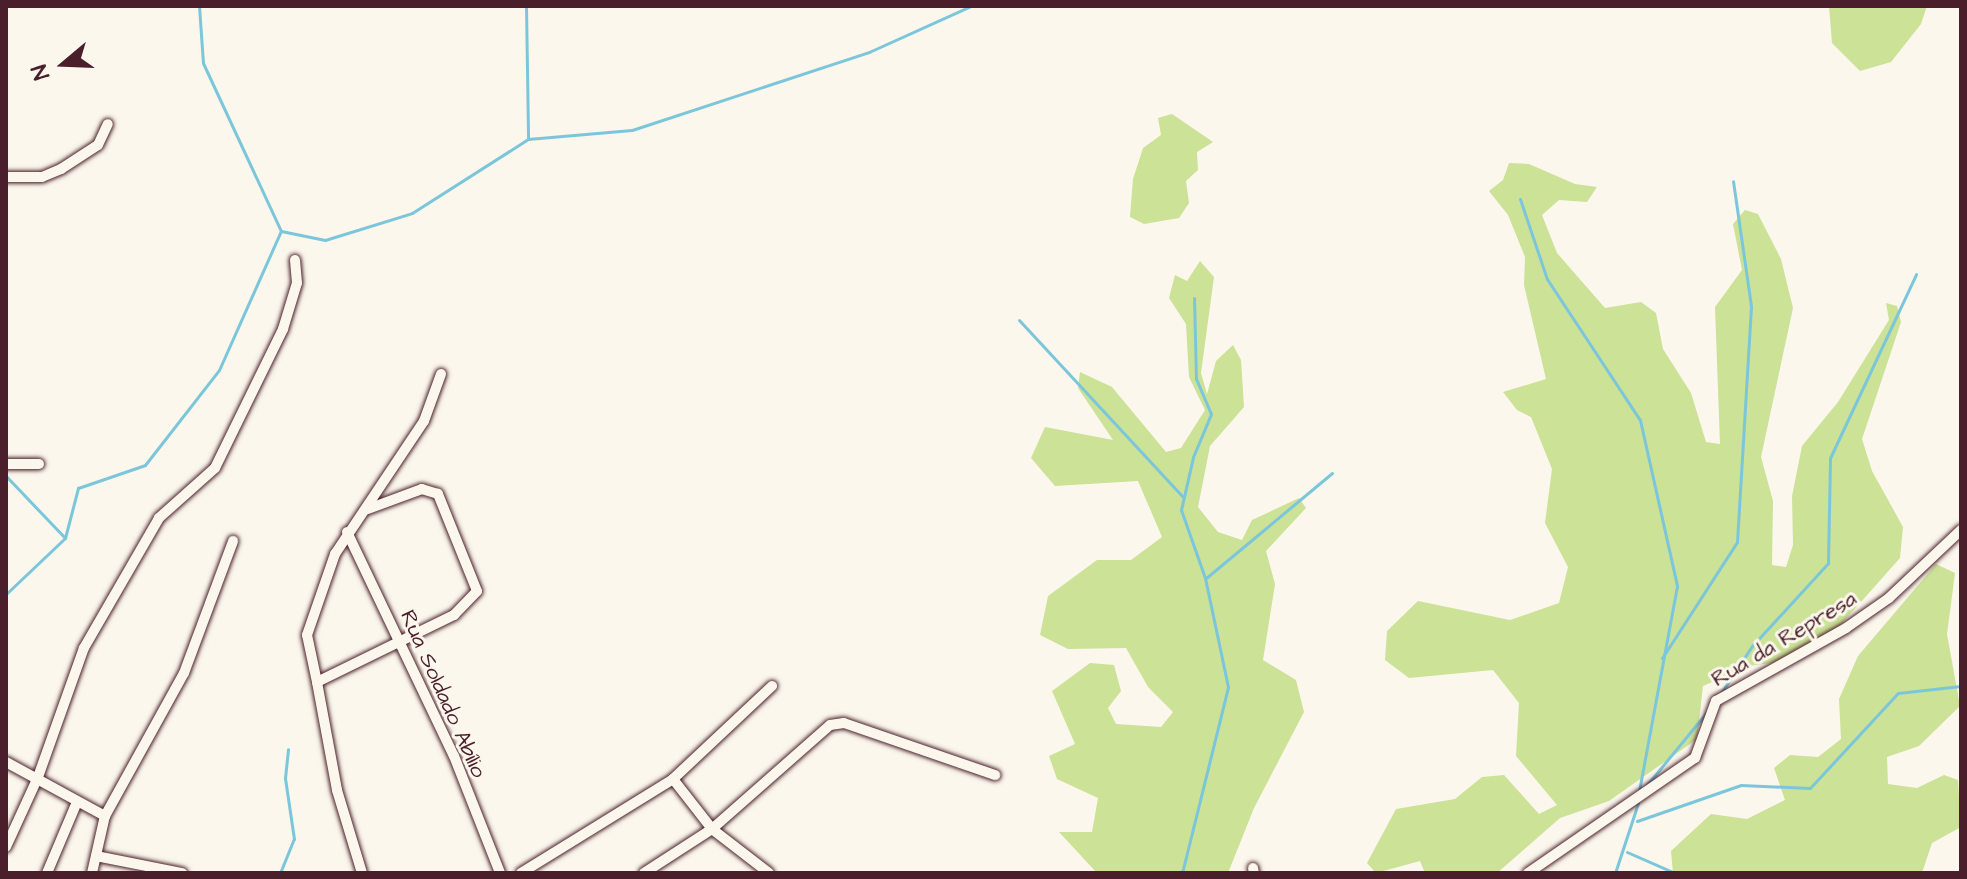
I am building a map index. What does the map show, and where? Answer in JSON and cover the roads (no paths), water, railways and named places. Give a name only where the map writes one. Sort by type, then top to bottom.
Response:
[{"type":"street","points":[[6,177],[42,177],[61,169],[98,145],[108,124]]},
{"type":"street","points":[[6,847],[38,777],[84,648],[159,518],[215,468],[283,329],[297,283],[295,260]]},
{"type":"street","points":[[362,873],[337,790],[309,624],[347,532],[368,509],[424,421],[441,374]]},
{"type":"street","points":[[6,464],[39,464]]},
{"type":"street","points":[[317,682],[399,645],[454,615],[477,591],[438,494],[422,489],[368,509]]},
{"type":"street","name":"Rua da Represa","points":[[1528,873],[1695,758],[1716,701],[1846,628],[1889,598],[1961,530]]},
{"type":"street","name":"Rua Soldado Abílio","points":[[347,532],[454,756],[500,873]]},
{"type":"street","points":[[92,873],[105,816],[184,673],[233,541]]},
{"type":"street","points":[[521,873],[673,779],[772,686]]},
{"type":"street","points":[[644,873],[712,829],[830,725],[844,723],[995,775]]},
{"type":"street","points":[[6,762],[105,816]]},
{"type":"street","points":[[673,779],[712,829],[769,873]]},
{"type":"street","points":[[47,873],[77,802]]},
{"type":"street","points":[[96,856],[182,873]]},
{"type":"waterway","points":[[199,6],[203,63],[281,231]]},
{"type":"waterway","points":[[526,6],[528,138]]},
{"type":"waterway","points":[[6,594],[65,538],[78,488],[145,465],[219,370],[281,231],[325,240],[412,213],[528,139],[632,130],[869,52],[971,6]]},
{"type":"waterway","points":[[1662,658],[1737,542],[1751,306],[1733,181]]},
{"type":"waterway","points":[[1520,199],[1547,279],[1640,420],[1677,586],[1639,791]]},
{"type":"waterway","points":[[1719,696],[1752,646],[1828,563],[1830,458],[1916,274]]},
{"type":"waterway","points":[[1182,873],[1228,687],[1205,578],[1181,510],[1193,457],[1211,414],[1196,379],[1194,298]]},
{"type":"waterway","points":[[1019,320],[1182,496]]},
{"type":"waterway","points":[[1206,578],[1332,473]]},
{"type":"waterway","points":[[6,476],[64,537]]},
{"type":"waterway","points":[[1637,821],[1741,785],[1810,788],[1898,693],[1961,686]]},
{"type":"waterway","points":[[1646,786],[1710,708]]},
{"type":"waterway","points":[[280,873],[294,839],[285,778],[288,749]]},
{"type":"waterway","points":[[1615,873],[1638,803]]},
{"type":"waterway","points":[[1627,852],[1675,873]]}]
